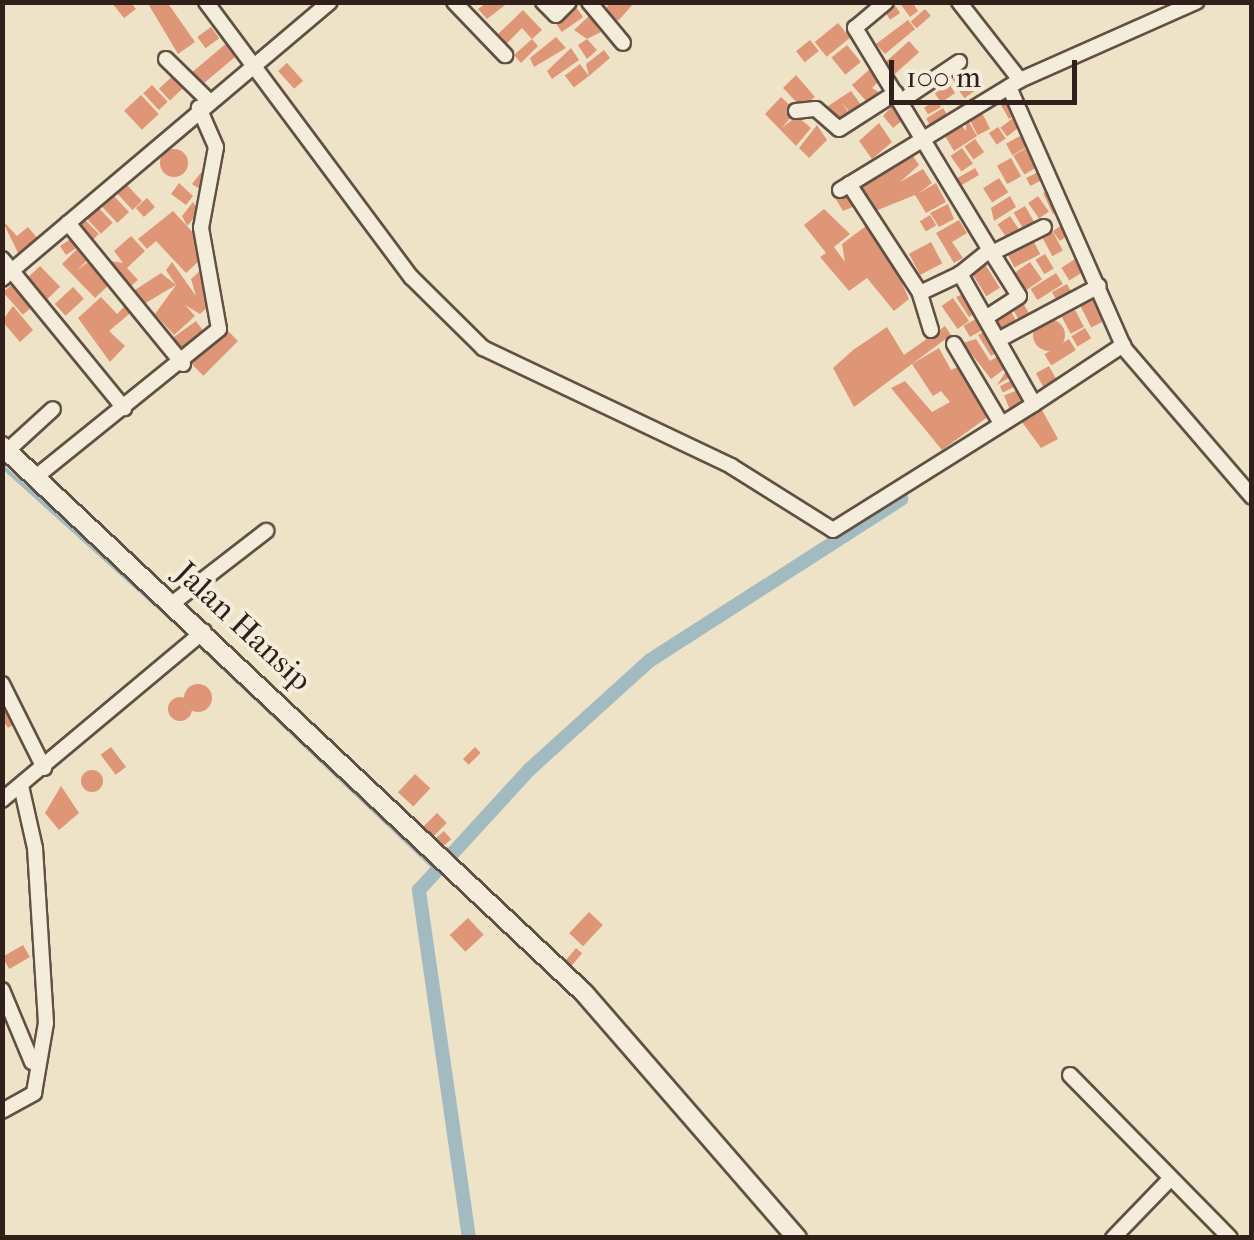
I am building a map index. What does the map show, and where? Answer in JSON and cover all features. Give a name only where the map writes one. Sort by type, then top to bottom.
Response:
[{"type":"street","points":[[206,2],[250,66],[412,278],[483,348],[731,466],[840,525],[1124,347]]},
{"type":"street","points":[[124,408],[6,270],[68,223],[203,104],[330,2]]},
{"type":"street","points":[[454,2],[505,55]]},
{"type":"street","points":[[543,2],[556,15],[569,2]]},
{"type":"street","points":[[588,2],[623,42]]},
{"type":"street","points":[[886,2],[855,28],[1020,297],[987,317]]},
{"type":"street","points":[[958,2],[1015,84],[1124,347],[1252,497]]},
{"type":"street","points":[[930,330],[920,293],[844,187],[1015,84],[1196,2]]},
{"type":"street","points":[[37,476],[182,364],[220,325],[201,228],[216,147],[203,104],[166,58]]},
{"type":"street","points":[[796,111],[816,109],[839,129],[959,62]]},
{"type":"street","points":[[68,223],[182,364]]},
{"type":"street","points":[[920,293],[1044,227]]},
{"type":"street","points":[[960,274],[1034,404]]},
{"type":"street","points":[[1000,339],[1099,286]]},
{"type":"street","points":[[954,344],[1001,423]]},
{"type":"street","points":[[5,448],[53,409]]},
{"type":"street","name":"Jalan Hansip","points":[[5,448],[173,602],[199,638],[438,856],[637,1049],[797,1238]]},
{"type":"street","points":[[173,602],[266,530]]},
{"type":"street","points":[[2,800],[199,638]]},
{"type":"street","points":[[2,684],[44,768]]},
{"type":"street","points":[[21,786],[35,848],[46,1023],[32,1062]]},
{"type":"street","points":[[2,990],[32,1062],[34,1093],[2,1111]]},
{"type":"street","points":[[1070,1076],[1230,1238]]},
{"type":"street","points":[[1113,1238],[1172,1178]]},
{"type":"building","points":[[111,2],[130,2],[136,9],[124,18]]},
{"type":"building","points":[[147,2],[167,2],[195,42],[178,54]]},
{"type":"building","points":[[488,2],[509,2],[487,19],[478,9]]},
{"type":"building","points":[[611,2],[635,2],[618,21],[605,9]]},
{"type":"building","points":[[899,2],[912,2],[918,11],[910,17]]},
{"type":"building","points":[[574,4],[583,17],[562,32],[553,19]]},
{"type":"building","points":[[894,4],[900,13],[890,20],[884,11]]},
{"type":"building","points":[[925,9],[931,16],[917,28],[911,21]]},
{"type":"building","points":[[523,10],[542,30],[532,39],[522,28],[503,47],[495,37]]},
{"type":"building","points":[[589,16],[601,32],[587,39],[574,30]]},
{"type":"building","points":[[908,20],[915,29],[885,54],[876,44]]},
{"type":"building","points":[[838,23],[850,38],[827,57],[815,42]]},
{"type":"building","points":[[211,27],[219,38],[205,48],[197,37]]},
{"type":"building","points":[[556,37],[566,48],[534,67],[530,58]]},
{"type":"building","points":[[532,39],[538,46],[521,63],[514,55]]},
{"type":"building","points":[[587,39],[597,50],[587,59],[578,45]]},
{"type":"building","points":[[810,40],[819,51],[805,62],[796,51]]},
{"type":"building","points":[[909,41],[919,52],[895,74],[884,63]]},
{"type":"building","points":[[228,42],[238,54],[200,86],[190,74]]},
{"type":"building","points":[[847,45],[861,62],[845,75],[831,58]]},
{"type":"building","points":[[571,48],[579,60],[552,79],[547,71]]},
{"type":"building","points":[[604,50],[610,58],[589,76],[586,64]]},
{"type":"building","points":[[287,63],[303,81],[294,89],[278,71]]},
{"type":"building","points":[[580,64],[589,76],[574,87],[565,75]]},
{"type":"building","points":[[961,64],[971,77],[958,86],[948,74]]},
{"type":"building","points":[[870,69],[880,80],[872,88],[889,98],[874,110],[852,85]]},
{"type":"building","points":[[178,71],[189,83],[170,100],[159,89]]},
{"type":"building","points":[[796,75],[815,97],[801,107],[783,88]]},
{"type":"building","points":[[973,81],[978,88],[965,98],[959,91]]},
{"type":"building","points":[[949,84],[955,93],[941,103],[935,94]]},
{"type":"building","points":[[152,85],[168,102],[159,110],[143,93]]},
{"type":"building","points":[[851,91],[864,109],[854,117],[842,103],[851,116],[840,129],[825,108]]},
{"type":"building","points":[[1007,91],[1020,113],[1009,119],[998,100]]},
{"type":"building","points":[[141,95],[159,114],[142,130],[124,111]]},
{"type":"building","points":[[781,97],[796,111],[782,128],[797,116],[811,128],[796,146],[765,114]]},
{"type":"building","points":[[937,100],[941,107],[928,114],[924,108]]},
{"type":"building","points":[[893,105],[904,119],[893,128],[883,116]]},
{"type":"building","points":[[943,108],[948,116],[931,126],[926,119]]},
{"type":"building","points":[[981,111],[990,129],[978,135],[969,117]]},
{"type":"building","points":[[966,117],[977,136],[954,151],[942,131],[958,121],[966,131]]},
{"type":"building","points":[[1013,118],[1020,127],[1007,137],[1000,128]]},
{"type":"building","points":[[879,123],[892,142],[872,159],[859,141]]},
{"type":"building","points":[[817,125],[827,140],[809,158],[799,148]]},
{"type":"building","points":[[998,127],[1006,139],[997,145],[989,133]]},
{"type":"building","points":[[1020,136],[1026,147],[1012,155],[1006,144]]},
{"type":"building","points":[[975,139],[984,152],[974,160],[964,146]]},
{"type":"building","points":[[1028,147],[1039,166],[1024,175],[1013,156]]},
{"type":"building","points":[[962,148],[973,164],[961,172],[951,156]]},
{"type":"building","points":[[174,149],[184,153],[188,163],[184,173],[174,177],[164,173],[160,163],[164,153]]},
{"type":"building","points":[[909,150],[919,165],[900,182],[923,169],[932,183],[919,193],[936,183],[946,202],[926,213],[915,195],[873,212],[859,190]]},
{"type":"building","points":[[1011,158],[1021,176],[1007,184],[997,166]]},
{"type":"building","points":[[975,168],[979,175],[955,189],[951,182]]},
{"type":"building","points":[[1044,169],[1048,177],[1030,186],[1026,178]]},
{"type":"building","points":[[203,170],[209,178],[209,195],[192,184]]},
{"type":"building","points":[[999,178],[1008,192],[992,203],[983,188]]},
{"type":"building","points":[[179,183],[193,196],[186,205],[171,194]]},
{"type":"building","points":[[127,185],[142,201],[132,210],[117,194]]},
{"type":"building","points":[[1054,188],[1064,209],[1053,214],[1043,193]]},
{"type":"building","points":[[848,189],[855,206],[843,211],[834,196]]},
{"type":"building","points":[[114,196],[129,212],[117,223],[102,207]]},
{"type":"building","points":[[1010,196],[1016,207],[994,221],[991,208]]},
{"type":"building","points":[[1038,196],[1049,212],[1039,218],[1028,203]]},
{"type":"building","points":[[147,198],[155,207],[144,217],[136,208]]},
{"type":"building","points":[[193,202],[200,211],[187,226],[182,216]]},
{"type":"building","points":[[948,204],[954,219],[939,227],[930,213]]},
{"type":"building","points":[[97,206],[113,223],[101,234],[85,217]]},
{"type":"building","points":[[1025,206],[1035,223],[1024,230],[1014,212]]},
{"type":"building","points":[[824,209],[850,234],[834,247],[845,262],[842,244],[866,226],[884,243],[909,299],[894,311],[867,278],[849,291],[820,257],[826,253],[804,225]]},
{"type":"building","points":[[173,211],[210,251],[186,273],[156,241],[147,249],[138,239]]},
{"type":"building","points":[[930,215],[936,225],[926,231],[920,221]]},
{"type":"building","points":[[1010,216],[1020,231],[1008,239],[998,224]]},
{"type":"building","points":[[84,219],[99,234],[91,242],[76,227]]},
{"type":"building","points":[[2,220],[17,236],[28,227],[38,239],[19,255]]},
{"type":"building","points":[[959,220],[967,233],[952,242],[963,258],[954,263],[936,233]]},
{"type":"building","points":[[1066,222],[1073,232],[1060,241],[1053,231]]},
{"type":"building","points":[[1053,232],[1063,251],[1052,256],[1042,238]]},
{"type":"building","points":[[75,236],[92,256],[76,271],[96,256],[115,279],[95,298],[62,264],[81,245],[66,255],[60,246]]},
{"type":"building","points":[[131,236],[145,251],[127,268],[138,280],[131,286],[110,261],[123,263],[114,251]]},
{"type":"building","points":[[1033,240],[1040,254],[1014,267],[1007,253]]},
{"type":"building","points":[[931,242],[942,263],[920,275],[909,254]]},
{"type":"building","points":[[1045,254],[1054,269],[1044,274],[1036,260]]},
{"type":"building","points":[[1080,256],[1088,269],[1069,280],[1061,268]]},
{"type":"building","points":[[172,262],[196,296],[191,279],[202,269],[218,298],[200,314],[185,305],[195,316],[174,335],[155,314],[176,285],[166,270]]},
{"type":"building","points":[[1030,262],[1042,279],[1026,290],[1014,273]]},
{"type":"building","points":[[985,264],[1000,288],[986,296],[971,272]]},
{"type":"building","points":[[40,266],[60,287],[47,299],[27,279]]},
{"type":"building","points":[[161,273],[176,285],[144,304],[135,290]]},
{"type":"building","points":[[1056,273],[1063,284],[1037,300],[1031,289]]},
{"type":"building","points":[[16,281],[36,304],[23,315],[3,292]]},
{"type":"building","points":[[1067,284],[1074,297],[1059,305],[1052,292]]},
{"type":"building","points":[[111,285],[134,310],[109,331],[125,346],[110,362],[78,318],[101,297],[117,314],[124,307]]},
{"type":"building","points":[[73,287],[84,299],[66,316],[55,304]]},
{"type":"building","points":[[971,291],[978,312],[969,317],[956,297]]},
{"type":"building","points":[[1096,297],[1107,319],[1091,327],[1080,305]]},
{"type":"building","points":[[953,298],[969,321],[958,329],[942,306]]},
{"type":"building","points":[[1023,303],[1030,315],[1020,321],[1013,309]]},
{"type":"building","points":[[13,306],[33,330],[20,342],[2,321]]},
{"type":"building","points":[[1075,310],[1084,327],[1071,334],[1062,317]]},
{"type":"building","points":[[1011,312],[1016,320],[998,331],[993,323]]},
{"type":"building","points":[[981,316],[987,327],[970,337],[964,326]]},
{"type":"building","points":[[1049,319],[1061,323],[1065,335],[1061,347],[1049,351],[1037,347],[1033,335],[1037,323]]},
{"type":"building","points":[[196,321],[204,332],[181,349],[173,338]]},
{"type":"building","points":[[945,326],[951,335],[854,407],[833,368],[853,350],[887,327],[904,355]]},
{"type":"building","points":[[1085,328],[1091,338],[1077,347],[1071,336]]},
{"type":"building","points":[[226,329],[238,341],[203,376],[191,364]]},
{"type":"building","points":[[987,330],[1002,349],[991,356],[978,335]]},
{"type":"building","points":[[976,339],[990,361],[1006,351],[1017,373],[997,385],[1010,365],[991,379],[963,343]]},
{"type":"building","points":[[1069,339],[1076,350],[1051,365],[1044,354]]},
{"type":"building","points":[[939,348],[951,370],[962,365],[989,416],[942,450],[891,388],[905,381],[932,412],[950,402],[941,391],[933,396],[912,364]]},
{"type":"building","points":[[1049,366],[1059,384],[1046,392],[1036,373]]},
{"type":"building","points":[[1014,379],[1017,385],[1003,393],[1000,386]]},
{"type":"building","points":[[1018,390],[1025,407],[1011,412],[1004,396]]},
{"type":"building","points":[[1042,410],[1058,439],[1041,448],[1022,422]]},
{"type":"building","points":[[198,684],[208,688],[212,698],[208,708],[198,712],[188,708],[184,698],[188,688]]},
{"type":"building","points":[[180,697],[189,700],[189,718],[180,721],[171,718],[168,709],[171,700]]},
{"type":"building","points":[[7,704],[17,722],[8,728],[2,719]]},
{"type":"building","points":[[111,747],[126,767],[116,775],[101,755]]},
{"type":"building","points":[[475,747],[481,753],[469,765],[463,759]]},
{"type":"building","points":[[92,770],[100,773],[100,789],[92,792],[84,789],[81,781],[84,773]]},
{"type":"building","points":[[415,774],[430,788],[413,807],[398,792]]},
{"type":"building","points":[[61,786],[79,813],[59,830],[45,813]]},
{"type":"building","points":[[437,813],[447,823],[431,838],[421,829]]},
{"type":"building","points":[[444,831],[451,839],[443,847],[436,838]]},
{"type":"building","points":[[589,912],[603,925],[583,946],[569,933]]},
{"type":"building","points":[[468,918],[484,935],[465,952],[450,935]]},
{"type":"building","points":[[23,945],[30,957],[9,969],[2,957]]},
{"type":"building","points":[[576,948],[582,953],[569,968],[563,963]]},
{"type":"waterway","points":[[2,466],[190,636]]},
{"type":"waterway","points":[[469,1238],[419,890],[530,769],[649,661],[901,499]]},
{"type":"waterway","points":[[197,643],[436,870]]}]
